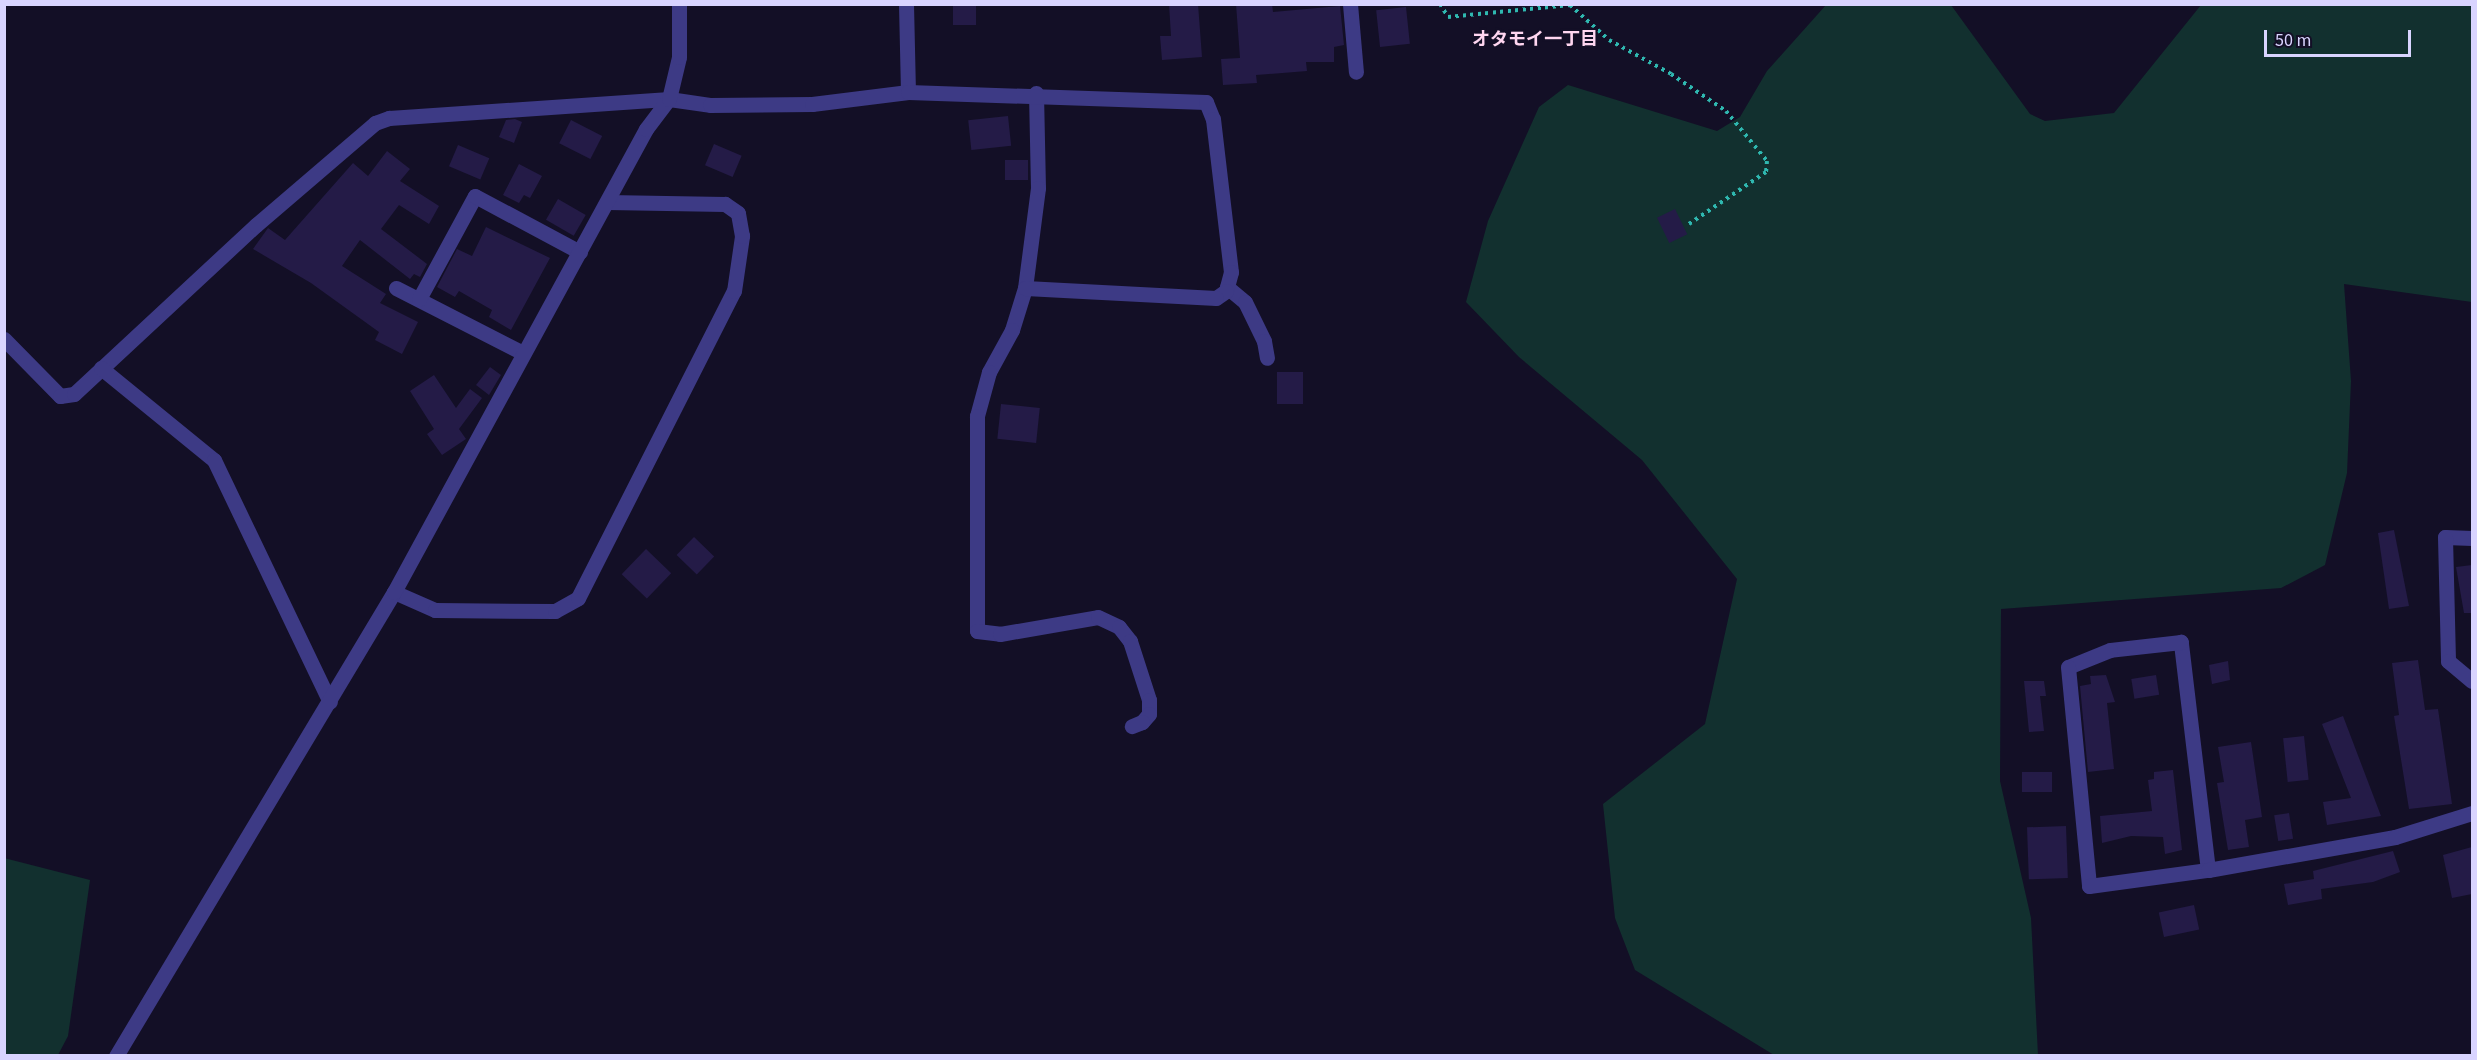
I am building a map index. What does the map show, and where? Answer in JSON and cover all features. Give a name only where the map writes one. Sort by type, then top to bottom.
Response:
[{"type":"street","points":[[116,1056],[394,592],[646,129],[669,99],[678,57],[680,4]]},
{"type":"street","points":[[906,4],[908,92]]},
{"type":"street","points":[[1350,4],[1356,72]]},
{"type":"street","points":[[4,339],[60,396],[74,394],[256,225],[375,123],[389,118],[669,99],[710,105],[812,104],[908,92],[1036,93],[1206,102],[1213,119],[1231,272],[1227,287],[1216,298],[1025,288]]},
{"type":"street","points":[[1036,93],[1038,188],[1025,288],[1012,330],[988,372],[977,416],[977,631],[1012,633],[1098,617],[1119,627],[1130,641],[1149,700],[1149,714],[1142,722],[1132,726]]},
{"type":"street","points":[[418,299],[475,196],[580,252]]},
{"type":"street","points":[[394,592],[435,610],[555,611],[578,598],[735,291],[742,236],[738,213],[725,204],[608,202]]},
{"type":"street","points":[[1227,287],[1245,302],[1256,322],[1267,358]]},
{"type":"street","points":[[396,288],[523,353]]},
{"type":"street","points":[[101,369],[214,460],[330,702]]},
{"type":"street","points":[[2472,538],[2445,537],[2448,661],[2472,681]]},
{"type":"street","points":[[2208,870],[2181,642],[2110,650],[2068,667],[2089,886],[2208,870],[2395,837],[2472,813]]},
{"type":"path","points":[[1440,4],[1448,17],[1570,5],[1609,40],[1671,74],[1726,111],[1767,161],[1766,172],[1689,224]]},
{"type":"green space","points":[[1826,5],[1951,5],[2030,114],[2045,121],[2114,113],[2201,5],[2472,5],[2472,302],[2344,284],[2351,381],[2347,473],[2325,565],[2281,588],[2001,609],[2000,781],[2031,918],[2038,1055],[1774,1055],[1635,970],[1615,918],[1603,804],[1705,724],[1737,579],[1642,460],[1519,357],[1466,302],[1488,221],[1539,107],[1568,85],[1717,131],[1740,117],[1767,71]]},
{"type":"green space","points":[[4,858],[90,880],[68,1036],[58,1055],[5,1055]]},
{"type":"building","points":[[953,4],[976,4],[976,25],[953,25]]},
{"type":"building","points":[[1169,4],[1198,4],[1202,57],[1162,60],[1160,36],[1171,36]]},
{"type":"building","points":[[1236,4],[1272,4],[1273,12],[1340,6],[1344,45],[1334,47],[1334,62],[1306,62],[1307,71],[1256,75],[1257,83],[1223,85],[1221,59],[1240,58]]},
{"type":"building","points":[[1406,7],[1410,44],[1380,47],[1376,10]]},
{"type":"building","points":[[1008,116],[1011,146],[971,150],[968,120]]},
{"type":"building","points":[[515,119],[522,122],[514,143],[499,137],[506,120]]},
{"type":"building","points":[[571,120],[602,136],[590,159],[559,143]]},
{"type":"building","points":[[714,144],[742,156],[733,177],[705,165]]},
{"type":"building","points":[[458,145],[489,158],[480,179],[449,166]]},
{"type":"building","points":[[387,151],[410,169],[400,181],[439,206],[429,224],[399,205],[381,229],[427,264],[420,277],[414,274],[410,279],[360,240],[342,266],[386,294],[380,303],[418,322],[402,354],[375,340],[379,332],[311,283],[253,249],[268,228],[285,240],[353,163],[368,176]]},
{"type":"building","points":[[1005,160],[1028,160],[1028,180],[1005,180]]},
{"type":"building","points":[[519,164],[542,176],[530,198],[524,195],[519,203],[503,195]]},
{"type":"building","points":[[558,199],[586,215],[574,236],[546,220]]},
{"type":"building","points":[[1675,209],[1687,234],[1669,243],[1657,218]]},
{"type":"building","points":[[486,227],[550,258],[511,330],[489,317],[492,310],[459,291],[455,297],[437,287],[457,249],[472,256]]},
{"type":"building","points":[[490,367],[501,375],[489,395],[476,385]]},
{"type":"building","points":[[1277,372],[1303,372],[1303,404],[1277,404]]},
{"type":"building","points":[[434,375],[456,408],[470,389],[482,398],[459,429],[466,439],[442,455],[427,434],[434,429],[410,391]]},
{"type":"building","points":[[1001,404],[1040,408],[1036,443],[997,439]]},
{"type":"building","points":[[2394,530],[2409,606],[2389,609],[2378,533]]},
{"type":"building","points":[[694,537],[714,556],[697,574],[677,555]]},
{"type":"building","points":[[646,549],[671,573],[647,598],[622,574]]},
{"type":"building","points":[[2472,565],[2472,613],[2464,613],[2456,567]]},
{"type":"building","points":[[2418,660],[2425,710],[2438,709],[2452,804],[2409,809],[2394,716],[2399,715],[2392,663]]},
{"type":"building","points":[[2228,661],[2230,680],[2212,684],[2209,665]]},
{"type":"building","points":[[2106,675],[2115,702],[2107,703],[2114,769],[2088,772],[2080,686],[2091,684],[2090,676]]},
{"type":"building","points":[[2156,675],[2159,695],[2134,699],[2131,679]]},
{"type":"building","points":[[2024,681],[2044,681],[2046,696],[2040,696],[2044,731],[2029,732]]},
{"type":"building","points":[[2343,716],[2381,816],[2327,825],[2323,802],[2351,798],[2322,724]]},
{"type":"building","points":[[2304,736],[2309,780],[2288,782],[2283,738]]},
{"type":"building","points":[[2251,742],[2262,817],[2245,820],[2249,847],[2228,850],[2217,783],[2224,782],[2218,747]]},
{"type":"building","points":[[2173,770],[2182,850],[2165,854],[2163,837],[2131,836],[2102,843],[2100,816],[2152,811],[2148,780],[2154,779],[2154,772]]},
{"type":"building","points":[[2022,772],[2052,772],[2052,792],[2022,792]]},
{"type":"building","points":[[2289,813],[2293,839],[2278,841],[2274,815]]},
{"type":"building","points":[[2066,826],[2068,878],[2029,879],[2027,827]]},
{"type":"building","points":[[2472,847],[2472,894],[2452,898],[2443,855]]},
{"type":"building","points":[[2393,851],[2400,872],[2373,882],[2321,889],[2322,899],[2288,905],[2284,884],[2314,879],[2313,871]]},
{"type":"building","points":[[2194,905],[2199,929],[2164,937],[2159,912]]},
{"type":"district","name":"オタモイ一丁目","points":[[1535,40]]}]
